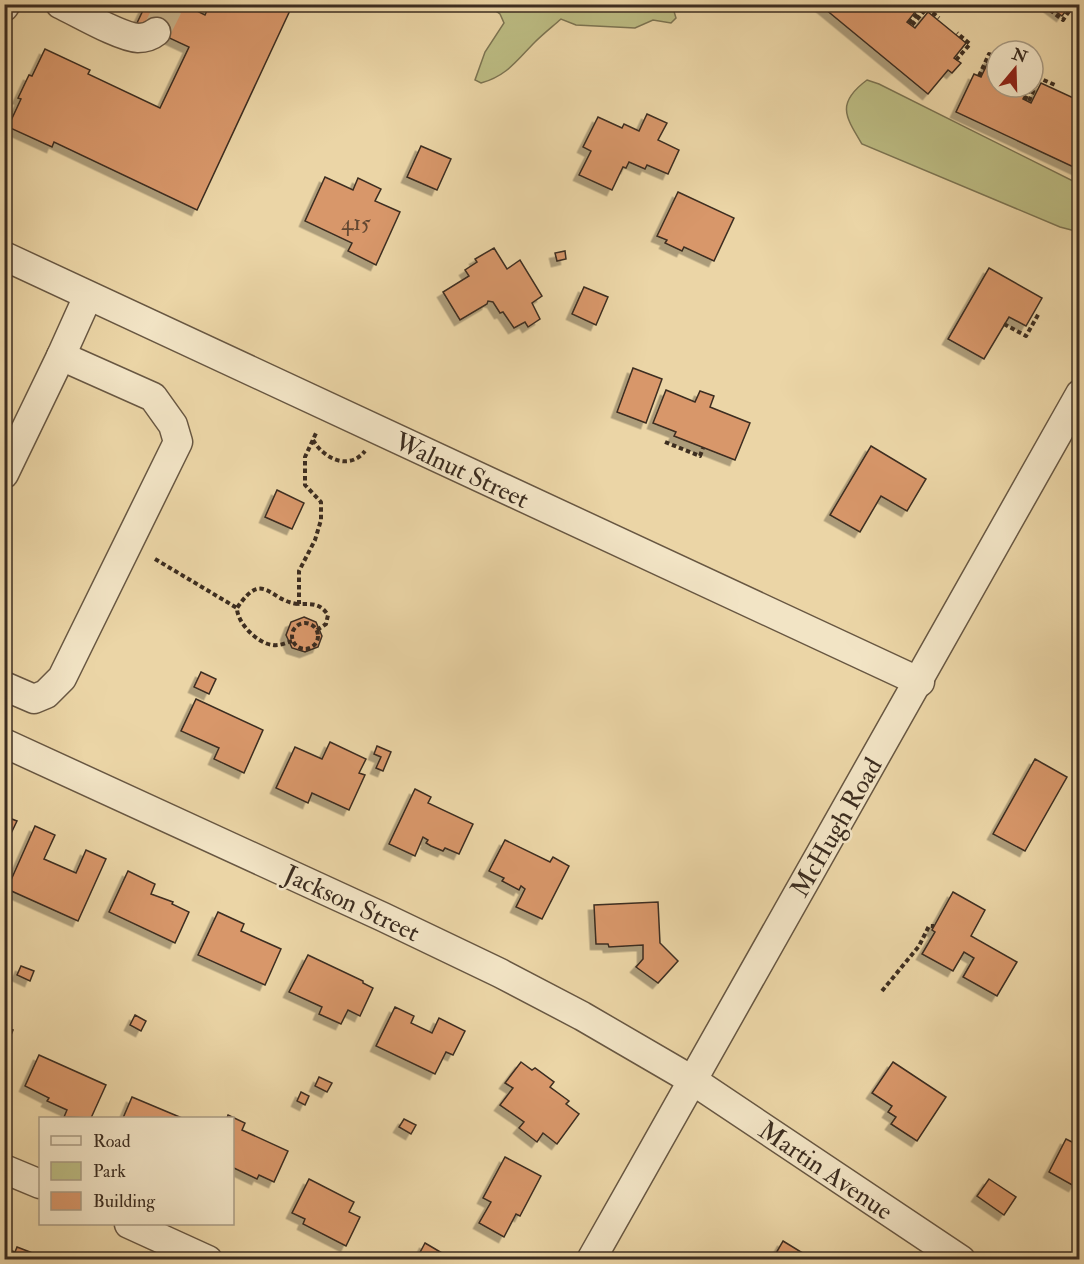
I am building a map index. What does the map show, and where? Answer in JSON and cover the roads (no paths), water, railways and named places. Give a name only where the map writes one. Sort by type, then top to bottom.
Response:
[{"type":"street","points":[[60,4],[125,35],[138,38],[150,37],[156,32]]},
{"type":"street","name":"Walnut Street","points":[[4,256],[920,682]]},
{"type":"street","points":[[4,474],[88,296]]},
{"type":"street","points":[[4,686],[34,699],[46,694],[62,678],[178,442],[173,425],[153,397],[61,356]]},
{"type":"street","name":"McHugh Road","points":[[591,1260],[920,682],[1080,394]]},
{"type":"street","name":"Jackson Street","points":[[4,743],[500,973],[599,1026],[692,1080]]},
{"type":"street","name":"Martin Avenue","points":[[692,1080],[961,1260]]},
{"type":"street","points":[[4,1169],[39,1184]]},
{"type":"street","points":[[131,1225],[208,1260]]},
{"type":"tunnel","points":[[156,32],[170,4]]}]
